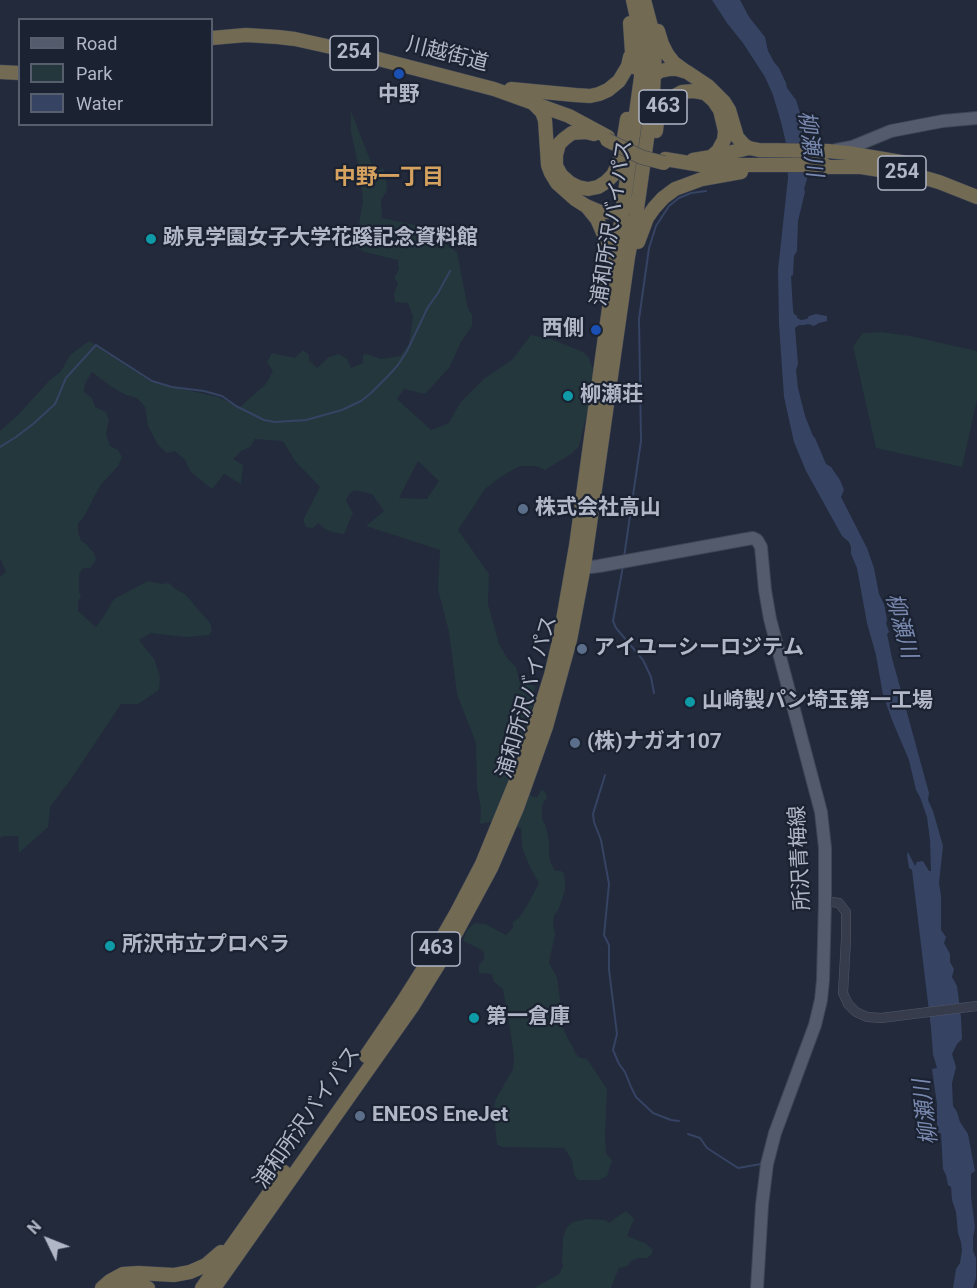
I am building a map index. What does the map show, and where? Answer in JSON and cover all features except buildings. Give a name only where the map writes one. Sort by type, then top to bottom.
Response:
[{"type":"highway","points":[[608,137],[586,132],[572,133],[564,138],[559,144],[556,155],[556,166],[561,175],[570,183],[588,189],[606,182],[618,165],[627,121],[633,72],[630,23],[625,0]]},
{"type":"highway","name":"浦和所沢バイパス","points":[[214,1288],[412,1007],[443,957],[491,868],[517,808],[546,727],[570,640],[597,396],[641,77],[641,36],[633,0]]},
{"type":"highway","name":"浦和所沢バイパス","points":[[202,1288],[402,1003],[438,946],[482,864],[510,797],[536,724],[551,675],[578,565],[636,216],[655,74],[653,34],[644,0]]},
{"type":"highway","points":[[649,0],[667,54],[674,63],[708,86],[724,102],[729,110],[737,137],[757,162]]},
{"type":"highway","name":"川越街道","points":[[213,38],[246,35],[295,39],[340,49],[499,89],[554,106],[608,137]]},
{"type":"highway","points":[[499,89],[591,96],[599,94],[619,81],[628,66],[632,46]]},
{"type":"highway","points":[[630,167],[645,85],[655,74],[670,69],[687,72]]},
{"type":"highway","points":[[0,72],[18,73]]},
{"type":"highway","name":"川越街道","points":[[499,89],[569,116],[608,137],[665,159],[701,165],[735,164]]},
{"type":"highway","name":"463","points":[[637,247],[657,122],[669,99],[682,92],[694,91],[705,93],[714,101],[720,110],[725,131],[721,146],[711,158]]},
{"type":"highway","points":[[530,101],[545,120],[547,158],[551,173],[567,193],[594,210],[614,212],[632,202],[647,138]]},
{"type":"highway","points":[[693,160],[711,158],[757,162]]},
{"type":"highway","points":[[665,159],[705,169],[757,162]]},
{"type":"highway","name":"川越街道","points":[[665,159],[735,164]]},
{"type":"highway","name":"254","points":[[735,164],[852,160],[913,166],[977,189]]},
{"type":"highway","name":"254","points":[[825,161],[908,174],[939,182],[977,197]]},
{"type":"highway","points":[[616,345],[637,247],[648,218],[663,198],[675,189],[702,179],[733,173],[757,162]]},
{"type":"highway","points":[[586,206],[601,226],[606,246],[597,396]]},
{"type":"highway","points":[[102,1288],[123,1274],[182,1274],[206,1264],[226,1247],[293,1160]]},
{"type":"highway","points":[[222,1288],[268,1212]]},
{"type":"highway","points":[[115,1288],[129,1282],[148,1288]]},
{"type":"main road","points":[[825,161],[891,131],[943,121],[977,118]]},
{"type":"main road","name":"所沢青梅線","points":[[578,565],[599,566],[753,538],[759,542],[761,550],[770,619],[821,812],[825,901],[821,1000],[815,1025],[775,1133],[767,1164],[757,1288]]},
{"type":"street","points":[[825,901],[839,903],[846,912],[843,989],[846,1000],[853,1010],[863,1016],[881,1018],[975,1006]]},
{"type":"green space","points":[[351,111],[374,170],[384,169],[387,186],[381,200],[382,218],[419,226],[457,252],[468,309],[472,315],[472,326],[461,342],[449,368],[425,394],[404,389],[397,399],[431,430],[449,423],[460,403],[485,378],[512,360],[531,335],[551,339],[583,352],[589,358],[593,369],[588,408],[579,446],[571,454],[545,470],[536,466],[520,466],[505,474],[485,489],[458,530],[489,574],[488,604],[499,644],[507,658],[516,667],[520,683],[535,686],[532,708],[516,762],[495,821],[480,824],[476,743],[457,694],[449,632],[438,590],[440,550],[366,526],[384,511],[372,494],[354,490],[346,501],[353,513],[344,534],[332,532],[318,523],[313,528],[306,527],[303,520],[320,487],[295,461],[283,441],[255,439],[250,447],[241,451],[233,459],[243,465],[241,484],[224,474],[212,489],[191,472],[185,460],[175,451],[167,453],[158,445],[148,426],[145,407],[137,398],[110,386],[92,372],[85,384],[84,392],[92,398],[95,407],[106,412],[109,420],[106,434],[110,446],[118,450],[122,457],[118,466],[100,486],[78,523],[81,541],[94,553],[96,560],[90,568],[83,568],[79,574],[81,597],[78,602],[78,611],[96,627],[114,599],[148,581],[169,583],[185,594],[210,623],[212,630],[209,635],[185,637],[151,633],[139,640],[154,659],[160,677],[159,690],[138,704],[121,704],[50,807],[48,827],[19,853],[18,836],[0,838],[0,577],[6,572],[0,558],[0,431],[61,371],[70,355],[89,341],[152,382],[218,397],[240,407],[266,384],[273,371],[267,362],[272,353],[295,358],[303,350],[317,368],[329,357],[339,354],[347,359],[351,368],[363,363],[363,355],[367,354],[381,359],[400,356],[409,344],[413,317],[408,303],[395,302],[394,294],[398,283],[394,278],[399,269],[398,260],[365,252],[355,247],[363,201],[360,173],[351,132]],"holes":[[[418,461],[439,481],[427,499],[399,498]]]},
{"type":"green space","points":[[881,332],[977,351],[977,400],[962,467],[876,448],[853,346],[863,333]]},
{"type":"green space","points":[[541,790],[547,798],[542,807],[542,819],[546,827],[551,863],[555,871],[561,871],[564,874],[565,882],[565,891],[554,916],[555,934],[549,963],[557,977],[564,1031],[578,1057],[587,1059],[607,1089],[606,1153],[612,1160],[607,1176],[599,1180],[578,1180],[574,1175],[572,1160],[564,1148],[497,1145],[495,1101],[513,1069],[511,1035],[503,989],[494,982],[492,974],[479,973],[479,965],[484,959],[484,953],[463,941],[467,930],[475,923],[485,924],[506,935],[513,928],[513,922],[519,918],[539,883],[522,848],[521,828],[515,827],[526,791],[537,798]]},
{"type":"green space","points":[[626,1211],[634,1219],[627,1236],[645,1243],[652,1249],[652,1254],[619,1268],[611,1288],[534,1288],[559,1274],[563,1266],[563,1238],[572,1222],[588,1219],[604,1220],[610,1223]]},
{"type":"water","points":[[712,0],[740,0],[749,17],[765,37],[768,51],[779,68],[787,88],[796,100],[802,119],[800,120],[805,144],[807,179],[798,221],[797,251],[791,276],[793,310],[797,318],[801,320],[816,314],[827,316],[827,321],[814,326],[808,324],[795,328],[798,388],[813,436],[826,464],[840,480],[844,490],[841,497],[867,548],[874,568],[879,594],[884,604],[892,658],[929,793],[928,800],[943,846],[939,883],[941,930],[946,937],[944,943],[954,969],[952,977],[957,986],[962,1039],[952,1054],[956,1067],[952,1083],[953,1106],[968,1134],[975,1171],[971,1174],[975,1227],[973,1251],[976,1258],[976,1278],[973,1288],[953,1288],[962,1250],[951,1187],[948,1185],[943,1169],[941,1133],[938,1133],[937,1127],[937,1104],[932,1069],[937,1068],[933,1054],[912,870],[909,868],[907,855],[908,852],[915,866],[917,862],[923,861],[931,871],[927,817],[916,790],[909,760],[883,695],[851,547],[842,536],[806,471],[794,442],[784,397],[778,270],[788,178],[786,143],[781,122],[765,77]]},
{"type":"waterway","points":[[624,557],[641,441],[639,319],[649,248],[656,226],[669,206],[679,198],[691,193],[706,191]]},
{"type":"waterway","points":[[0,447],[33,424],[55,404],[66,378],[96,345],[152,381],[222,396],[264,420],[275,422],[306,420],[342,410],[361,401],[371,393],[398,365],[428,307],[450,271]]},
{"type":"waterway","points":[[623,566],[613,621],[616,628],[643,660],[651,677],[654,693]]},
{"type":"waterway","points":[[605,775],[593,814],[601,840],[609,884],[604,935],[609,945],[609,970],[617,1034],[613,1050],[636,1097],[653,1113],[679,1121]]},
{"type":"waterway","points":[[688,1134],[700,1138],[707,1148],[738,1168],[761,1164]]},
{"type":"place","name":"中野","points":[[399,74]]},
{"type":"place","name":"跡見学園女子大学花蹊記念資料館","points":[[151,239]]},
{"type":"place","name":"西側","points":[[596,330]]},
{"type":"place","name":"柳瀬荘","points":[[568,396]]},
{"type":"place","name":"株式会社高山","points":[[523,509]]},
{"type":"place","name":"アイユーシーロジテム","points":[[582,649]]},
{"type":"place","name":"山崎製パン埼玉第一工場","points":[[690,702]]},
{"type":"place","name":"(株)ナガオ107","points":[[575,743]]},
{"type":"place","name":"所沢市立プロペラ","points":[[110,946]]},
{"type":"place","name":"第一倉庫","points":[[474,1018]]},
{"type":"place","name":"ENEOS EneJet","points":[[360,1116]]},
{"type":"district","name":"中野一丁目","points":[[389,178]]},
{"type":"water label","name":"柳瀬川","points":[[809,144]]},
{"type":"water label","name":"柳瀬川","points":[[900,626]]},
{"type":"water label","name":"柳瀬川","points":[[927,1112]]}]
